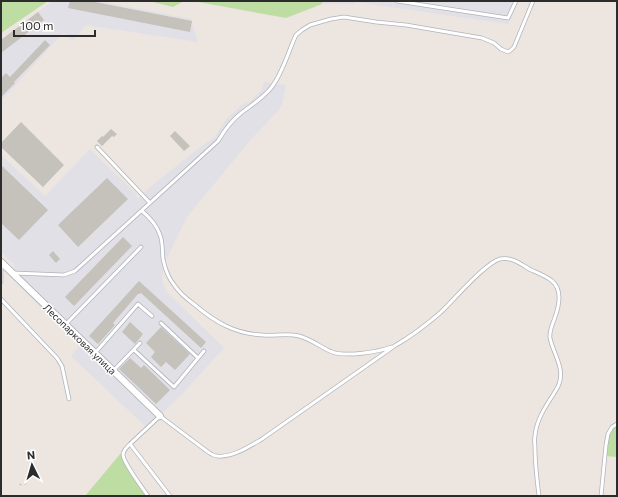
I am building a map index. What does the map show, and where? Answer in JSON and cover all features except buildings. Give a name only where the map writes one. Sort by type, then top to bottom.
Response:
[{"type":"street","name":"Лесопарковая улица","points":[[1,263],[160,416]]},
{"type":"lane","points":[[397,1],[508,18],[516,1]]},
{"type":"lane","points":[[12,273],[64,275],[75,271],[218,141],[226,128],[238,115],[265,94],[279,77],[296,35],[302,30],[331,19],[344,17],[406,25],[482,38],[494,43],[501,49],[508,52],[514,47],[533,1]]},
{"type":"lane","points":[[97,147],[150,203]]},
{"type":"lane","points":[[142,210],[160,234],[166,269],[174,286],[209,317],[226,327],[244,333],[277,336],[300,336],[334,352],[348,354],[382,350],[396,345]]},
{"type":"lane","points":[[66,325],[141,247]]},
{"type":"lane","points":[[148,496],[123,455],[124,451],[130,444],[160,416],[208,452],[216,456],[231,454],[250,446],[396,345],[409,338],[440,312],[491,263],[500,259],[509,259],[553,281],[558,288],[560,295],[550,336],[560,366],[561,375],[559,385],[541,415],[537,425],[535,436],[535,456],[538,496]]},
{"type":"lane","points":[[1,263],[1,282]]},
{"type":"lane","points":[[1,300],[57,358],[62,366],[69,399]]},
{"type":"lane","points":[[95,353],[138,304],[152,316]]},
{"type":"lane","points":[[161,323],[198,358]]},
{"type":"lane","points":[[113,371],[140,343]]},
{"type":"lane","points":[[134,350],[174,387],[204,351]]},
{"type":"lane","points":[[602,496],[608,434],[612,427],[617,424]]},
{"type":"lane","points":[[130,444],[170,496]]},
{"type":"path","points":[[18,484],[26,484],[28,479]]},
{"type":"shaded area","points":[[53,1],[98,1],[191,19],[198,42],[86,25],[73,41],[63,33],[1,101],[1,40]]},
{"type":"shaded area","points":[[324,1],[519,1],[508,24],[356,2],[354,4],[322,4]]},
{"type":"shaded area","points":[[264,82],[286,85],[282,105],[252,138],[187,217],[164,264],[162,277],[163,285],[167,292],[224,348],[183,393],[147,428],[71,356],[79,346],[18,285],[13,262],[11,262],[1,251],[1,155],[45,196],[90,149],[136,194],[137,199],[156,182],[215,137],[224,122],[241,105],[250,102],[262,90]]},
{"type":"green space","points":[[1,1],[48,1],[1,33]]},
{"type":"green space","points":[[149,1],[184,1],[173,7]]},
{"type":"green space","points":[[193,1],[323,1],[322,4],[286,18]]},
{"type":"green space","points":[[617,424],[617,457],[605,456],[606,442],[609,434],[613,427]]},
{"type":"green space","points":[[126,447],[124,451],[124,459],[148,496],[85,496]]}]
